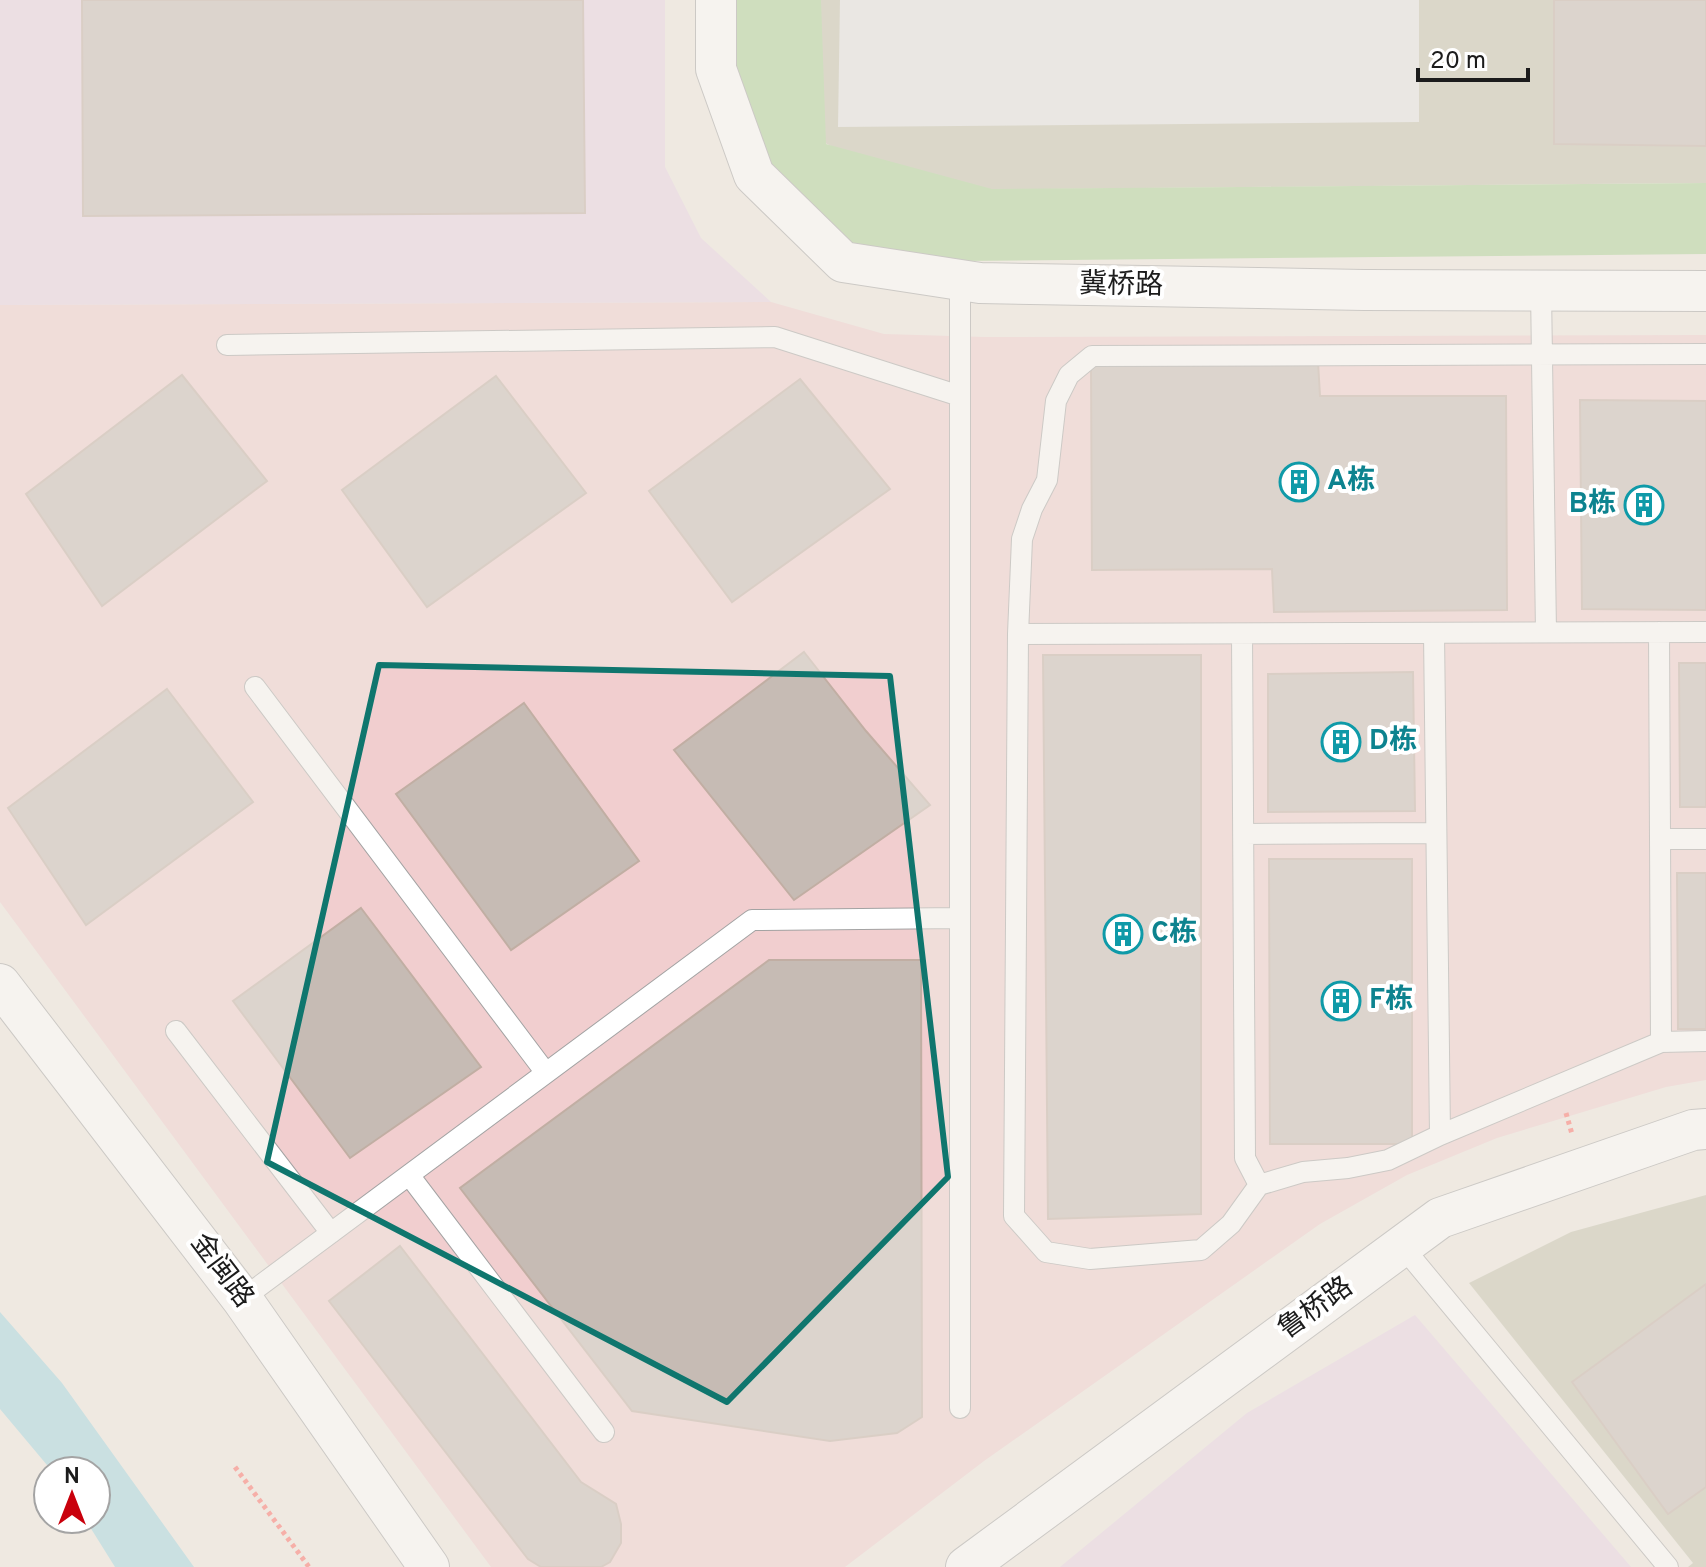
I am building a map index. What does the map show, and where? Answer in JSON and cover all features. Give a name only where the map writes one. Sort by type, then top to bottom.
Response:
[{"type":"street","name":"冀桥路","points":[[716,0],[716,69],[754,175],[843,262],[980,283],[1348,290],[1706,291]]},
{"type":"street","name":"金闽路","points":[[0,984],[242,1299],[429,1567]]},
{"type":"street","name":"鲁桥路","points":[[966,1567],[1440,1218],[1693,1130],[1706,1129]]},
{"type":"lane","points":[[960,280],[960,1408]]},
{"type":"lane","points":[[1541,290],[1546,632]]},
{"type":"lane","points":[[227,345],[775,337],[960,396]]},
{"type":"lane","points":[[1706,354],[1092,356],[1069,375],[1056,401],[1047,480],[1032,509],[1022,539],[1018,634],[1014,1216],[1046,1252],[1090,1259],[1201,1250],[1231,1224],[1259,1185],[1303,1172],[1388,1160],[1661,1042],[1706,1041]]},
{"type":"lane","points":[[1659,632],[1661,1042]]},
{"type":"lane","points":[[1018,634],[1706,632]]},
{"type":"lane","points":[[1434,633],[1440,1135]]},
{"type":"lane","points":[[1242,634],[1245,1158],[1259,1185]]},
{"type":"lane","points":[[255,687],[546,1073]]},
{"type":"lane","points":[[1244,834],[1436,833]]},
{"type":"lane","points":[[1660,839],[1706,839]]},
{"type":"lane","points":[[242,1299],[752,920],[960,918]]},
{"type":"lane","points":[[176,1031],[331,1233]]},
{"type":"lane","points":[[409,1175],[604,1432]]},
{"type":"lane","points":[[1402,1246],[1668,1567]]},
{"type":"path","points":[[1559,1085],[1581,1168]]},
{"type":"path","points":[[235,1467],[309,1567]]},
{"type":"highlighted area","points":[[379,665],[890,676],[948,1177],[727,1402],[267,1162]]},
{"type":"shaded area","points":[[0,0],[665,0],[665,167],[701,238],[771,302],[0,305]]},
{"type":"shaded area","points":[[779,0],[1706,0],[1706,183],[921,190],[825,143]]},
{"type":"shaded area","points":[[840,0],[1419,0],[1419,122],[838,127]]},
{"type":"shaded area","points":[[771,302],[884,334],[985,337],[1706,335],[1706,1080],[1666,1087],[1497,1138],[1407,1175],[1320,1224],[984,1461],[845,1567],[491,1567],[0,902],[0,305]]},
{"type":"shaded area","points":[[1706,1195],[1706,1567],[1688,1567],[1693,1563],[1469,1283],[1571,1232]]},
{"type":"shaded area","points":[[1415,1315],[1631,1567],[1060,1567],[1247,1413]]},
{"type":"green space","points":[[716,0],[821,0],[826,144],[992,189],[1706,183],[1706,254],[843,262],[740,136]]},
{"type":"water","points":[[0,1312],[62,1383],[194,1567],[115,1567],[95,1535],[112,1535],[112,1455],[39,1455],[0,1409]]},
{"type":"building","points":[[82,0],[583,0],[585,213],[83,216]]},
{"type":"building","points":[[1554,0],[1706,0],[1706,146],[1554,144]]},
{"type":"building","name":"A栋","points":[[1318,362],[1320,396],[1506,396],[1507,610],[1274,612],[1272,569],[1092,570],[1091,365]]},
{"type":"building","points":[[182,375],[267,481],[102,606],[26,494]]},
{"type":"building","points":[[496,376],[586,493],[427,607],[342,490]]},
{"type":"building","points":[[800,379],[890,489],[732,602],[649,491]]},
{"type":"building","name":"B栋","points":[[1580,400],[1706,401],[1706,610],[1582,609]]},
{"type":"building","points":[[804,652],[930,805],[794,900],[674,750]]},
{"type":"building","name":"C栋","points":[[1043,655],[1201,655],[1201,1214],[1048,1219]]},
{"type":"building","points":[[1679,663],[1706,663],[1706,807],[1680,807]]},
{"type":"building","name":"D栋","points":[[1413,672],[1415,811],[1268,812],[1268,674]]},
{"type":"building","points":[[167,689],[253,802],[86,925],[8,808]]},
{"type":"building","points":[[524,703],[639,861],[511,950],[396,794]]},
{"type":"building","name":"F栋","points":[[1269,859],[1412,859],[1412,1144],[1270,1144]]},
{"type":"building","points":[[1677,873],[1706,873],[1706,1029],[1678,1029]]},
{"type":"building","points":[[361,908],[481,1067],[350,1158],[233,1001]]},
{"type":"building","points":[[769,960],[921,960],[922,1417],[897,1433],[830,1441],[632,1411],[460,1188]]},
{"type":"building","points":[[400,1246],[581,1482],[616,1504],[621,1524],[621,1543],[610,1562],[601,1567],[541,1567],[528,1559],[329,1301]]},
{"type":"building","points":[[1706,1284],[1706,1487],[1668,1514],[1572,1382]]},
{"type":"place","name":"A栋","points":[[1299,482]]},
{"type":"place","name":"B栋","points":[[1644,505]]},
{"type":"place","name":"D栋","points":[[1341,742]]},
{"type":"place","name":"C栋","points":[[1123,934]]},
{"type":"place","name":"F栋","points":[[1341,1001]]}]
